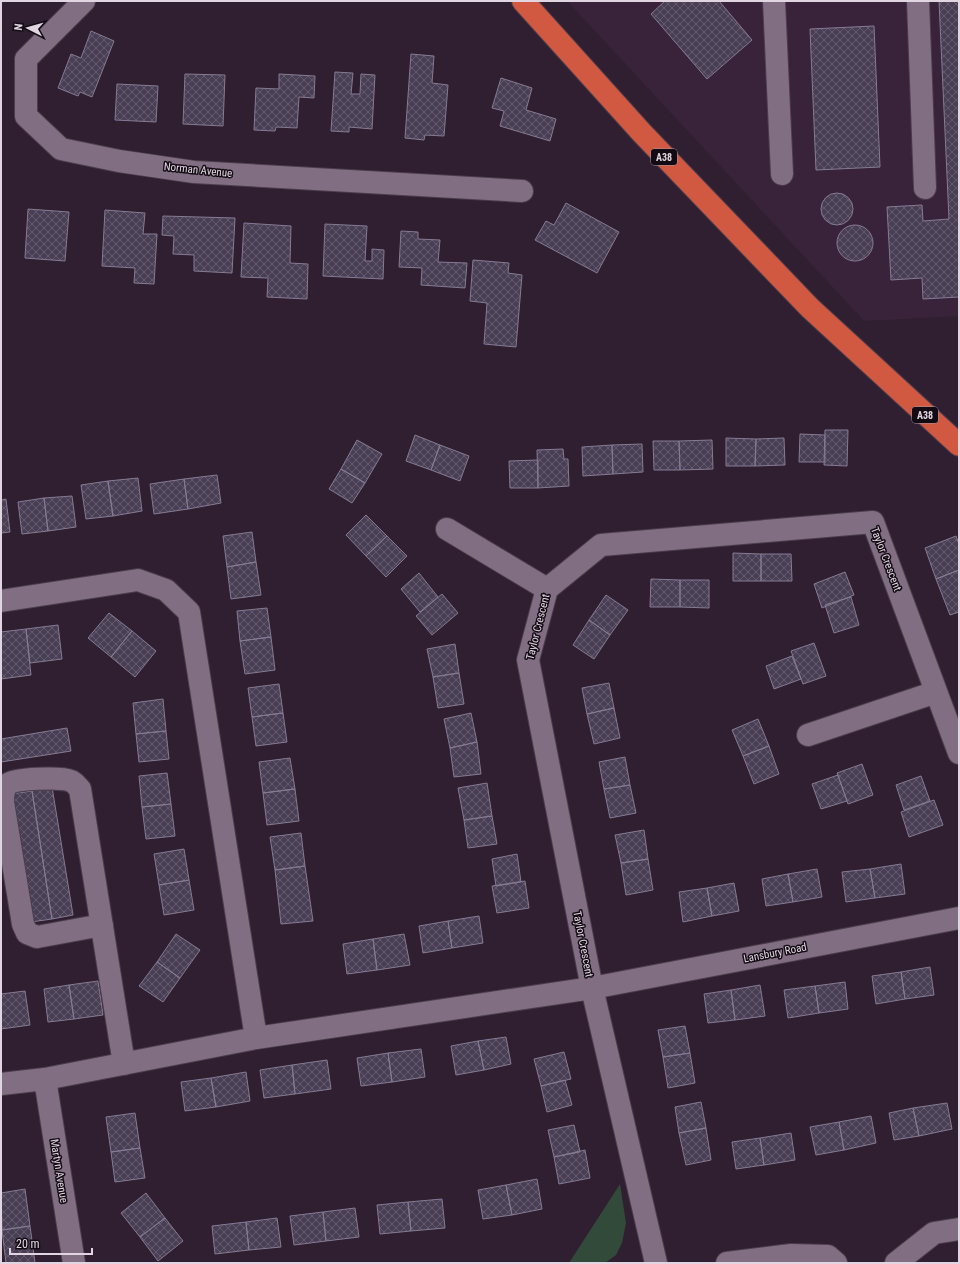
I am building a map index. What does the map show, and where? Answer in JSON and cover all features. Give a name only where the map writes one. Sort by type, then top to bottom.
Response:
[{"type":"highway","name":"A38","points":[[523,1],[642,133],[810,308],[959,445]]},
{"type":"street","name":"Norman Avenue","points":[[84,1],[26,59],[26,116],[61,149],[119,161],[194,172],[522,191]]},
{"type":"street","points":[[774,1],[782,174]]},
{"type":"street","points":[[918,1],[925,188]]},
{"type":"street","name":"Taylor Crescent","points":[[656,1263],[592,988],[528,660],[547,589],[601,545],[873,522],[959,753]]},
{"type":"street","points":[[446,529],[547,589]]},
{"type":"street","points":[[1,600],[138,580],[166,590],[189,612],[256,1038]]},
{"type":"street","points":[[808,735],[936,692]]},
{"type":"street","points":[[102,925],[37,937],[27,933],[23,924],[3,802],[4,788],[9,782],[56,778],[71,781],[80,789],[102,925],[124,1064]]},
{"type":"street","name":"Lansbury Road","points":[[1,1084],[45,1079],[256,1038],[592,988],[959,918]]},
{"type":"street","name":"Martyn Avenue","points":[[45,1079],[74,1263]]},
{"type":"street","points":[[896,1263],[934,1233],[959,1230]]},
{"type":"street","points":[[727,1263],[791,1255],[828,1256],[836,1263]]},
{"type":"shaded area","points":[[567,1],[959,1],[959,316],[864,321]]},
{"type":"green space","points":[[620,1184],[626,1223],[622,1243],[616,1255],[605,1263],[569,1263]]},
{"type":"building","points":[[665,1],[719,1],[752,40],[707,79],[651,14]]},
{"type":"building","points":[[939,1],[959,1],[959,297],[923,299],[922,278],[891,280],[887,207],[922,205],[923,221],[949,219]]},
{"type":"building","points":[[874,26],[880,167],[816,170],[810,29]]},
{"type":"building","points":[[91,31],[114,41],[92,97],[80,92],[78,96],[58,88],[71,54],[81,58]]},
{"type":"building","points":[[411,54],[434,56],[432,83],[448,85],[444,136],[425,135],[424,140],[405,138]]},
{"type":"building","points":[[335,72],[353,73],[351,94],[360,94],[361,74],[375,75],[372,129],[349,127],[349,132],[331,131]]},
{"type":"building","points":[[185,74],[225,75],[223,126],[183,124]]},
{"type":"building","points":[[279,74],[315,76],[314,98],[299,97],[297,128],[276,127],[275,131],[254,130],[256,88],[279,89]]},
{"type":"building","points":[[501,78],[532,88],[526,110],[556,119],[550,141],[500,126],[504,111],[492,108]]},
{"type":"building","points":[[117,84],[158,86],[156,122],[115,120]]},
{"type":"building","points":[[834,193],[840,193],[849,197],[853,209],[849,221],[840,225],[834,225],[825,221],[821,212],[821,206],[825,197]]},
{"type":"building","points":[[566,203],[619,232],[597,273],[535,240],[546,221],[554,225]]},
{"type":"building","points":[[28,209],[69,212],[65,261],[25,258]]},
{"type":"building","points":[[105,210],[145,213],[143,234],[157,234],[154,284],[134,283],[135,268],[102,266]]},
{"type":"building","points":[[163,216],[235,218],[232,273],[194,271],[194,255],[173,254],[174,236],[162,235]]},
{"type":"building","points":[[244,223],[291,226],[290,263],[308,264],[307,299],[267,297],[268,278],[241,277]]},
{"type":"building","points":[[325,224],[367,226],[365,261],[372,261],[372,249],[384,250],[383,279],[323,276]]},
{"type":"building","points":[[859,225],[868,230],[872,236],[872,250],[868,256],[859,261],[851,261],[842,256],[838,250],[837,239],[842,230],[848,226]]},
{"type":"building","points":[[401,231],[418,232],[418,239],[440,240],[438,262],[467,263],[465,288],[421,285],[422,268],[399,267]]},
{"type":"building","points":[[473,260],[509,263],[508,273],[522,275],[516,347],[484,344],[487,303],[470,301]]},
{"type":"building","points":[[825,430],[848,430],[847,466],[824,465]]},
{"type":"building","points":[[800,434],[825,435],[825,462],[799,462]]},
{"type":"building","points":[[415,435],[440,445],[431,470],[406,461]]},
{"type":"building","points":[[726,438],[756,439],[755,466],[726,466]]},
{"type":"building","points":[[784,438],[785,465],[755,466],[756,439]]},
{"type":"building","points":[[357,440],[382,454],[365,483],[341,469]]},
{"type":"building","points":[[712,440],[713,469],[680,470],[679,441]]},
{"type":"building","points":[[653,441],[679,441],[680,470],[654,470]]},
{"type":"building","points":[[642,444],[643,472],[613,474],[612,445]]},
{"type":"building","points":[[440,445],[469,456],[460,481],[431,470]]},
{"type":"building","points":[[612,445],[613,474],[583,476],[582,447]]},
{"type":"building","points":[[563,449],[564,459],[568,459],[569,486],[538,488],[537,450]]},
{"type":"building","points":[[538,460],[538,488],[510,488],[509,461]]},
{"type":"building","points":[[341,469],[365,483],[352,503],[329,489]]},
{"type":"building","points":[[217,475],[221,503],[188,509],[184,479]]},
{"type":"building","points":[[138,478],[142,511],[113,516],[108,481]]},
{"type":"building","points":[[184,479],[188,509],[154,514],[150,484]]},
{"type":"building","points":[[108,481],[113,516],[86,519],[81,485]]},
{"type":"building","points":[[72,496],[76,527],[48,531],[44,498]]},
{"type":"building","points":[[44,498],[48,531],[22,534],[18,502]]},
{"type":"building","points":[[6,499],[10,532],[1,533],[1,500]]},
{"type":"building","points":[[366,515],[387,536],[366,556],[346,535]]},
{"type":"building","points":[[252,532],[256,562],[227,567],[223,536]]},
{"type":"building","points":[[387,536],[407,556],[386,577],[366,556]]},
{"type":"building","points":[[956,536],[959,544],[959,570],[936,579],[925,548]]},
{"type":"building","points":[[733,553],[761,554],[761,581],[733,581]]},
{"type":"building","points":[[761,554],[791,554],[792,581],[761,581]]},
{"type":"building","points":[[256,562],[261,595],[231,599],[227,567]]},
{"type":"building","points":[[959,570],[959,612],[950,615],[936,579]]},
{"type":"building","points":[[845,572],[854,595],[822,608],[814,584]]},
{"type":"building","points":[[419,573],[438,597],[420,612],[401,589]]},
{"type":"building","points":[[651,579],[680,580],[680,607],[650,607]]},
{"type":"building","points":[[680,580],[709,580],[709,608],[680,607]]},
{"type":"building","points":[[442,594],[458,613],[432,635],[416,616]]},
{"type":"building","points":[[606,595],[628,610],[610,635],[589,620]]},
{"type":"building","points":[[851,597],[859,625],[834,633],[825,605]]},
{"type":"building","points":[[267,608],[271,637],[240,641],[237,611]]},
{"type":"building","points":[[109,613],[132,631],[111,657],[88,638]]},
{"type":"building","points":[[589,620],[610,635],[594,659],[573,645]]},
{"type":"building","points":[[58,625],[62,659],[30,663],[26,629]]},
{"type":"building","points":[[26,629],[31,675],[1,679],[1,632]]},
{"type":"building","points":[[132,631],[156,651],[135,677],[111,657]]},
{"type":"building","points":[[271,637],[275,670],[245,674],[240,641]]},
{"type":"building","points":[[814,643],[826,676],[803,684],[791,651]]},
{"type":"building","points":[[455,644],[459,673],[433,677],[427,649]]},
{"type":"building","points":[[792,656],[801,679],[774,689],[766,666]]},
{"type":"building","points":[[459,673],[464,704],[438,708],[433,677]]},
{"type":"building","points":[[609,683],[614,708],[587,714],[582,688]]},
{"type":"building","points":[[279,684],[283,713],[252,717],[248,688]]},
{"type":"building","points":[[163,699],[166,731],[136,734],[133,703]]},
{"type":"building","points":[[614,708],[620,738],[594,744],[587,714]]},
{"type":"building","points":[[283,713],[287,742],[256,746],[252,717]]},
{"type":"building","points":[[471,713],[477,742],[450,748],[444,719]]},
{"type":"building","points":[[758,719],[769,746],[743,756],[732,730]]},
{"type":"building","points":[[67,728],[71,751],[1,762],[1,739]]},
{"type":"building","points":[[166,731],[169,759],[139,762],[136,734]]},
{"type":"building","points":[[477,742],[481,774],[454,777],[450,748]]},
{"type":"building","points":[[769,746],[779,774],[754,784],[743,756]]},
{"type":"building","points":[[625,757],[630,785],[604,789],[599,762]]},
{"type":"building","points":[[290,758],[295,789],[263,793],[259,762]]},
{"type":"building","points":[[862,764],[873,795],[848,804],[837,773]]},
{"type":"building","points":[[167,773],[171,804],[142,807],[139,776]]},
{"type":"building","points":[[838,775],[847,801],[821,809],[812,784]]},
{"type":"building","points":[[921,776],[930,801],[904,810],[896,785]]},
{"type":"building","points":[[487,783],[492,816],[464,820],[458,788]]},
{"type":"building","points":[[630,785],[636,813],[610,818],[604,789]]},
{"type":"building","points":[[52,787],[73,915],[52,919],[32,791]]},
{"type":"building","points":[[295,789],[299,821],[267,825],[263,793]]},
{"type":"building","points":[[32,791],[52,919],[31,922],[11,794]]},
{"type":"building","points":[[934,800],[943,825],[909,837],[901,812]]},
{"type":"building","points":[[171,804],[175,836],[146,839],[142,807]]},
{"type":"building","points":[[492,816],[497,844],[468,848],[464,820]]},
{"type":"building","points":[[644,830],[648,859],[621,863],[615,835]]},
{"type":"building","points":[[301,833],[305,866],[275,870],[270,837]]},
{"type":"building","points":[[184,849],[189,880],[159,885],[154,854]]},
{"type":"building","points":[[517,854],[521,882],[496,886],[492,859]]},
{"type":"building","points":[[648,859],[653,890],[626,895],[621,863]]},
{"type":"building","points":[[901,864],[905,894],[875,898],[870,869]]},
{"type":"building","points":[[305,866],[313,921],[281,924],[275,870]]},
{"type":"building","points":[[817,869],[822,897],[793,902],[788,874]]},
{"type":"building","points":[[870,869],[875,898],[846,902],[842,872]]},
{"type":"building","points":[[788,874],[793,902],[766,906],[762,879]]},
{"type":"building","points":[[189,880],[194,910],[164,915],[159,885]]},
{"type":"building","points":[[525,881],[529,908],[497,913],[492,886]]},
{"type":"building","points":[[734,883],[739,911],[712,916],[707,888]]},
{"type":"building","points":[[707,888],[712,916],[683,922],[679,892]]},
{"type":"building","points":[[479,916],[483,943],[452,948],[448,921]]},
{"type":"building","points":[[448,921],[452,948],[423,953],[419,926]]},
{"type":"building","points":[[176,934],[200,950],[180,978],[157,962]]},
{"type":"building","points":[[404,934],[410,965],[377,970],[373,939]]},
{"type":"building","points":[[373,939],[377,970],[347,974],[343,944]]},
{"type":"building","points":[[157,962],[180,978],[163,1002],[139,986]]},
{"type":"building","points":[[930,967],[934,995],[905,999],[901,972]]},
{"type":"building","points":[[901,972],[905,999],[876,1004],[872,976]]},
{"type":"building","points":[[98,981],[103,1015],[74,1019],[69,985]]},
{"type":"building","points":[[845,982],[848,1009],[819,1013],[815,986]]},
{"type":"building","points":[[69,985],[74,1019],[48,1022],[44,989]]},
{"type":"building","points":[[760,985],[765,1016],[735,1020],[731,990]]},
{"type":"building","points":[[815,986],[819,1013],[788,1018],[784,990]]},
{"type":"building","points":[[731,990],[735,1020],[708,1023],[704,994]]},
{"type":"building","points":[[25,991],[30,1025],[1,1029],[1,994]]},
{"type":"building","points":[[685,1026],[690,1053],[663,1057],[658,1030]]},
{"type":"building","points":[[506,1037],[511,1064],[484,1070],[478,1041]]},
{"type":"building","points":[[478,1041],[484,1070],[456,1075],[451,1046]]},
{"type":"building","points":[[421,1049],[425,1077],[392,1082],[388,1053]]},
{"type":"building","points":[[564,1052],[571,1079],[541,1086],[534,1059]]},
{"type":"building","points":[[388,1053],[392,1082],[361,1086],[357,1058]]},
{"type":"building","points":[[690,1053],[695,1083],[668,1088],[663,1057]]},
{"type":"building","points":[[327,1060],[331,1089],[295,1094],[292,1065]]},
{"type":"building","points":[[292,1065],[295,1094],[264,1098],[260,1070]]},
{"type":"building","points":[[246,1072],[250,1101],[216,1107],[211,1078]]},
{"type":"building","points":[[211,1078],[216,1107],[185,1111],[181,1082]]},
{"type":"building","points":[[565,1080],[572,1105],[547,1112],[541,1086]]},
{"type":"building","points":[[701,1102],[706,1128],[679,1133],[675,1107]]},
{"type":"building","points":[[947,1103],[952,1129],[919,1136],[913,1108]]},
{"type":"building","points":[[913,1108],[919,1136],[894,1140],[889,1113]]},
{"type":"building","points":[[135,1113],[140,1148],[111,1152],[106,1117]]},
{"type":"building","points":[[871,1116],[876,1143],[844,1150],[839,1122]]},
{"type":"building","points":[[839,1122],[844,1150],[816,1155],[810,1127]]},
{"type":"building","points":[[574,1125],[580,1152],[554,1157],[548,1130]]},
{"type":"building","points":[[706,1128],[711,1160],[686,1165],[679,1133]]},
{"type":"building","points":[[791,1133],[795,1160],[764,1165],[760,1138]]},
{"type":"building","points":[[760,1138],[764,1165],[736,1169],[732,1142]]},
{"type":"building","points":[[140,1148],[145,1178],[115,1182],[111,1152]]},
{"type":"building","points":[[585,1150],[590,1178],[559,1184],[554,1157]]},
{"type":"building","points":[[537,1179],[542,1209],[512,1215],[506,1185]]},
{"type":"building","points":[[506,1185],[512,1215],[483,1219],[478,1190]]},
{"type":"building","points":[[25,1189],[30,1226],[2,1230],[1,1193]]},
{"type":"building","points":[[146,1193],[165,1218],[140,1237],[121,1213]]},
{"type":"building","points":[[442,1199],[445,1228],[411,1231],[408,1202]]},
{"type":"building","points":[[408,1202],[411,1231],[380,1234],[377,1205]]},
{"type":"building","points":[[355,1208],[359,1237],[326,1241],[323,1212]]},
{"type":"building","points":[[323,1212],[326,1241],[294,1245],[290,1216]]},
{"type":"building","points":[[165,1218],[183,1241],[158,1261],[140,1237]]},
{"type":"building","points":[[277,1218],[281,1247],[249,1250],[246,1222]]},
{"type":"building","points":[[246,1222],[249,1250],[215,1254],[212,1226]]},
{"type":"building","points":[[30,1226],[35,1263],[6,1263],[2,1230]]}]
